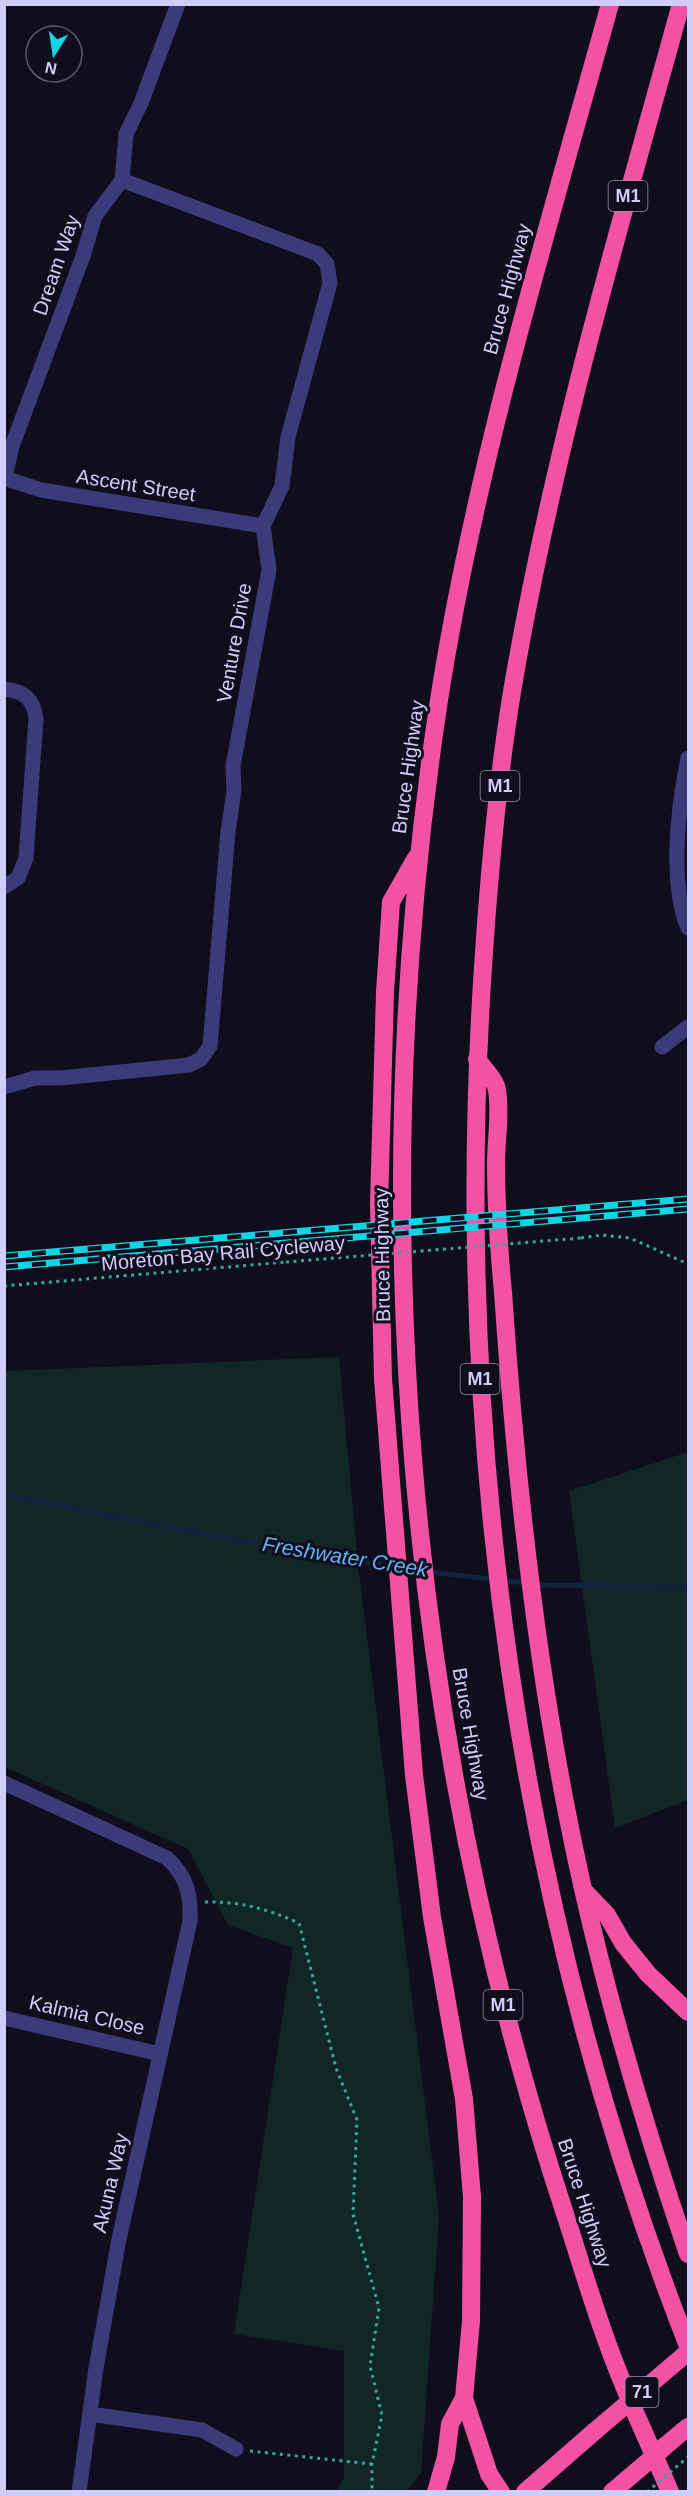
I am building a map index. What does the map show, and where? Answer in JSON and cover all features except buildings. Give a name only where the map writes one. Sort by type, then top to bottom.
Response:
[{"type":"highway","name":"Bruce Highway","points":[[610,4],[520,320],[487,452],[440,697],[419,852],[405,1066],[403,1191],[406,1344],[417,1493],[430,1617],[442,1703],[482,1919],[531,2113],[622,2381],[670,2492]]},
{"type":"highway","name":"M1","points":[[681,4],[576,387],[524,625],[510,706],[494,835],[477,1059],[474,1203],[478,1364],[489,1500],[504,1624],[534,1809],[568,1971],[637,2203],[688,2346]]},
{"type":"highway","points":[[419,852],[391,902],[378,1166],[381,1326],[390,1491],[423,1854],[469,2140],[474,2266],[464,2398],[489,2474],[501,2492]]},
{"type":"highway","points":[[477,1059],[497,1087],[496,1167],[500,1258],[521,1503],[536,1626],[555,1751],[584,1891],[640,2110],[688,2254]]},
{"type":"highway","points":[[584,1891],[607,1915],[623,1943],[648,1974],[688,2012]]},
{"type":"highway","name":"71","points":[[525,2492],[688,2352]]},
{"type":"highway","points":[[436,2492],[446,2457],[450,2424],[464,2398]]},
{"type":"highway","points":[[614,2489],[688,2427]]},
{"type":"street","points":[[178,4],[143,97],[126,134],[122,180],[312,251],[323,259],[330,271],[329,290],[288,437],[282,486],[263,526]]},
{"type":"street","name":"Dream Way","points":[[5,478],[12,446],[84,256],[95,216],[122,180]]},
{"type":"street","name":"Ascent Street","points":[[5,478],[52,492],[263,526]]},
{"type":"street","name":"Venture Drive","points":[[4,1087],[35,1078],[180,1067],[197,1062],[208,1051],[212,1032],[230,813],[234,791],[233,766],[268,570],[263,526]]},
{"type":"street","points":[[4,689],[20,691],[30,699],[36,719],[26,858],[18,878],[4,887]]},
{"type":"street","points":[[688,758],[681,815],[678,883],[681,907],[688,928]]},
{"type":"street","points":[[662,1047],[688,1027]]},
{"type":"street","name":"Akuna Way","points":[[4,1783],[167,1858],[180,1871],[188,1887],[191,1903],[190,1921],[118,2239],[80,2492]]},
{"type":"street","name":"Kalmia Close","points":[[4,2018],[160,2054]]},
{"type":"street","points":[[90,2414],[202,2430],[236,2449]]},
{"type":"path","name":"Moreton Bay Rail Cycleway","points":[[4,1286],[602,1235],[630,1238],[688,1264]]},
{"type":"path","points":[[191,1903],[224,1901],[261,1906],[299,1923],[336,2068],[357,2120],[353,2214],[379,2308],[370,2366],[382,2415],[372,2464],[372,2492]]},
{"type":"path","points":[[236,2449],[372,2464]]},
{"type":"path","points":[[647,2492],[688,2457]]},
{"type":"green space","points":[[339,1357],[358,1564],[439,2216],[421,2473],[407,2491],[337,2491],[344,2477],[344,2351],[234,2334],[293,1948],[228,1925],[188,1849],[5,1767],[5,1371]]},
{"type":"green space","points":[[688,1452],[688,1800],[615,1828],[569,1491]]},
{"type":"waterway","name":"Freshwater Creek","points":[[4,1495],[288,1550],[421,1571]]},
{"type":"waterway","name":"Freshwater Creek","points":[[430,1572],[543,1585],[688,1587]]},
{"type":"railway","points":[[4,1256],[688,1199]]},
{"type":"railway","points":[[4,1267],[688,1209]]}]
